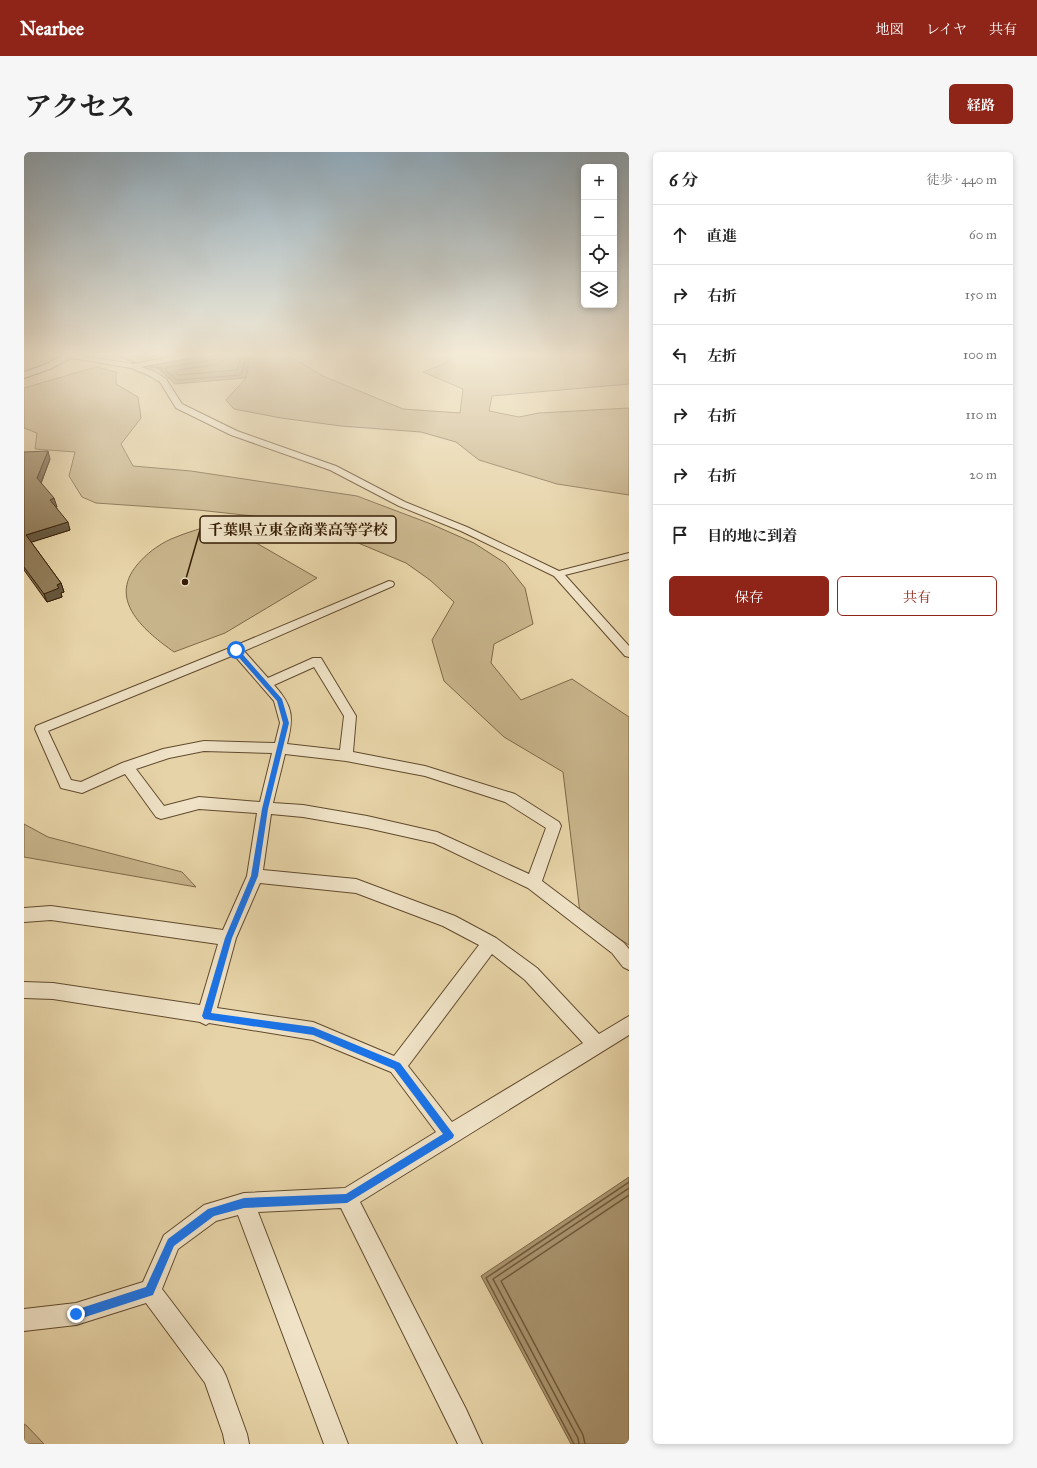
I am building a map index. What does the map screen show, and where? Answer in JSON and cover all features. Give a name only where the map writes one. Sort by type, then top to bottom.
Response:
[{"type":"street","points":[[195,414],[234,433],[333,468],[402,504],[464,529],[558,574],[629,653]]},
{"type":"street","points":[[558,574],[629,556]]},
{"type":"street","points":[[390,584],[236,650],[41,729],[66,784],[82,788],[127,767],[168,753],[204,746],[279,748],[346,756],[426,771],[510,798],[554,826],[533,883]]},
{"type":"street","points":[[206,1016],[228,938],[255,876],[265,809],[286,723],[280,700],[236,650]]},
{"type":"street","points":[[265,684],[317,661],[350,716],[346,756]]},
{"type":"street","points":[[127,767],[161,813],[199,803],[303,811],[367,822],[437,838],[533,883],[618,948],[629,962]]},
{"type":"street","points":[[255,876],[356,886],[449,921],[490,943],[531,974],[596,1045]]},
{"type":"street","points":[[24,915],[51,913],[228,938]]},
{"type":"street","points":[[397,1066],[490,943]]},
{"type":"street","points":[[24,990],[53,991],[206,1016],[313,1031],[397,1066],[450,1135]]},
{"type":"street","points":[[24,1320],[76,1314],[150,1291],[171,1242],[212,1212],[244,1203],[347,1198],[629,1025]]},
{"type":"street","points":[[347,1198],[470,1444]]},
{"type":"street","points":[[244,1203],[336,1444]]},
{"type":"street","points":[[150,1291],[214,1376],[235,1434],[237,1444]]},
{"type":"shaded area","points":[[24,414],[140,414],[141,418],[121,444],[133,466],[191,471],[357,496],[431,524],[474,543],[505,563],[525,588],[533,624],[494,644],[491,663],[521,700],[572,679],[629,717],[629,945],[580,913],[563,772],[504,737],[444,681],[432,640],[454,602],[430,580],[406,563],[308,522],[198,510],[96,503],[82,497],[69,476],[75,452],[35,449],[37,433],[24,428]]},
{"type":"shaded area","points":[[262,414],[505,414],[519,417],[533,414],[629,414],[629,495],[557,484],[479,460],[456,442],[421,432],[341,426]]},
{"type":"shaded area","points":[[220,522],[317,578],[225,633],[174,652],[152,635],[134,614],[128,603],[126,591],[129,578],[137,565],[161,544]]},
{"type":"shaded area","points":[[24,824],[48,837],[182,872],[196,887],[24,857]]},
{"type":"shaded area","points":[[24,1424],[27,1426],[44,1444],[24,1444]]},
{"type":"water","points":[[629,1177],[629,1444],[571,1444],[481,1276]]},
{"type":"building","points":[[48,451],[37,478],[54,498],[50,500],[68,522],[26,535],[61,583],[57,585],[59,588],[44,594],[24,567],[24,452]]},
{"type":"place","name":"千葉県立東金商業高等学校","points":[[185,582]]},
{"type":"route","points":[[76,1314],[150,1291],[171,1242],[212,1212],[244,1203],[347,1198],[450,1135],[397,1066],[313,1031],[206,1016],[228,938],[255,876],[265,809],[286,723],[280,700],[236,650]]}]
